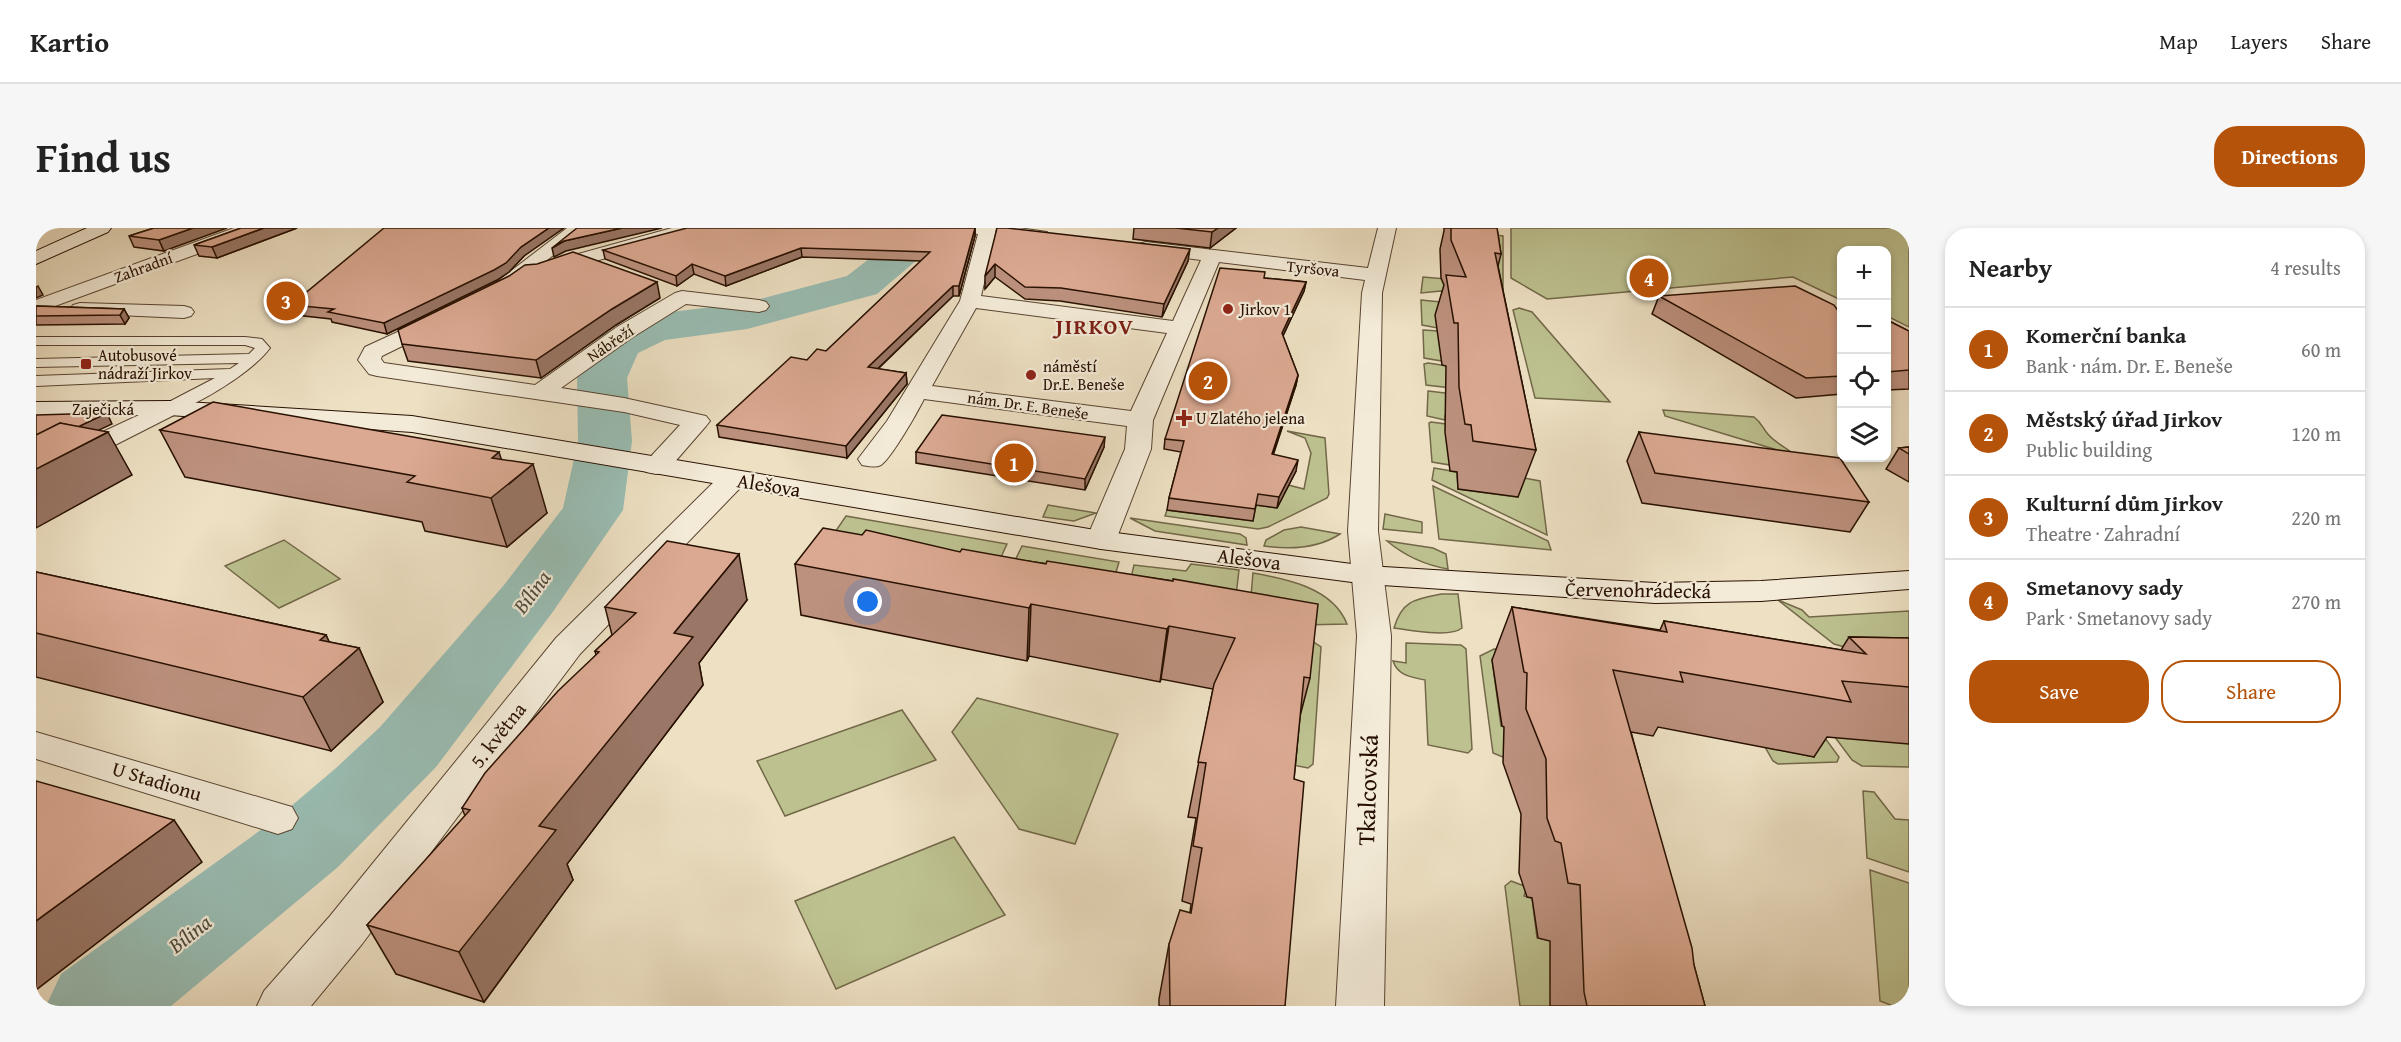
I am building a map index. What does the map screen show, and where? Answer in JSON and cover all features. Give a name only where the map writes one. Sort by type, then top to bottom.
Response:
[{"type":"street","points":[[36,258],[102,228]]},
{"type":"street","name":"Zahradní","points":[[36,307],[251,228]]},
{"type":"street","points":[[517,278],[550,248],[579,228]]},
{"type":"street","points":[[656,466],[697,421],[624,405],[377,369],[369,360],[373,352],[517,278],[578,258],[693,228]]},
{"type":"street","name":"Tkalcovská","points":[[1360,1006],[1374,636],[1363,531],[1372,292],[1374,275],[1387,228]]},
{"type":"street","points":[[871,459],[898,424],[970,301],[980,229],[1059,238]]},
{"type":"street","points":[[1101,540],[1138,448],[1140,420],[1212,256],[1130,247]]},
{"type":"street","points":[[550,248],[609,270]]},
{"type":"street","name":"Tyršova","points":[[1212,256],[1374,275]]},
{"type":"street","points":[[662,289],[682,297],[759,306]]},
{"type":"street","name":"Nábřeží","points":[[540,392],[625,332],[682,297]]},
{"type":"street","points":[[970,301],[1181,328]]},
{"type":"street","name":"Zahradní","points":[[36,307],[184,312]]},
{"type":"street","name":"nám. Dr. E. Beneše","points":[[917,391],[1140,420]]},
{"type":"street","points":[[36,474],[169,408]]},
{"type":"street","name":"Alešova","points":[[169,408],[412,424],[1101,540],[1367,575]]},
{"type":"street","name":"Zaječická","points":[[36,410],[169,408]]},
{"type":"street","name":"5. května","points":[[281,1006],[346,930],[568,646],[733,479]]},
{"type":"street","name":"Červenohrádecká","points":[[1367,575],[1655,593],[1761,591],[1909,580]]},
{"type":"street","name":"U Stadionu","points":[[36,745],[278,818]]},
{"type":"lane","points":[[36,342],[245,341],[257,342],[263,348],[255,358],[234,373],[169,408]]},
{"type":"lane","points":[[36,363],[255,358]]},
{"type":"lane","points":[[36,381],[234,373]]},
{"type":"green space","points":[[1511,228],[1909,228],[1909,327],[1891,318],[1891,246],[1837,246],[1837,298],[1793,277],[1547,299],[1511,278]]},
{"type":"green space","points":[[1487,234],[1503,236],[1503,294],[1491,297],[1441,291],[1421,293],[1423,277],[1446,279]]},
{"type":"green space","points":[[1421,300],[1501,308],[1438,328],[1422,325]]},
{"type":"green space","points":[[1519,308],[1532,312],[1610,402],[1535,398],[1513,310]]},
{"type":"green space","points":[[1423,330],[1439,331],[1442,361],[1424,358]]},
{"type":"green space","points":[[1424,364],[1448,366],[1521,396],[1426,385]]},
{"type":"green space","points":[[1428,391],[1522,402],[1445,416],[1445,420],[1427,416]]},
{"type":"green space","points":[[1663,410],[1754,417],[1772,438],[1791,452],[1787,453],[1665,416]]},
{"type":"green space","points":[[1429,423],[1446,424],[1450,465],[1432,462]]},
{"type":"green space","points":[[1287,431],[1325,438],[1329,494],[1327,498],[1268,527],[1258,529],[1165,516],[1167,510],[1253,521],[1256,505],[1277,508],[1288,485],[1304,489],[1311,453],[1305,438]]},
{"type":"green space","points":[[1434,468],[1457,472],[1458,489],[1518,497],[1514,476],[1540,481],[1547,535],[1432,480]]},
{"type":"green space","points":[[1433,486],[1548,541],[1551,550],[1439,539]]},
{"type":"green space","points":[[1048,505],[1096,513],[1074,521],[1043,517]]},
{"type":"green space","points":[[1385,514],[1422,522],[1422,533],[1383,529]]},
{"type":"green space","points":[[846,516],[1007,544],[996,568],[829,541]]},
{"type":"green space","points":[[1130,518],[1240,534],[1246,538],[1247,545],[1155,531]]},
{"type":"green space","points":[[1301,527],[1340,534],[1322,543],[1304,547],[1264,546],[1266,540],[1284,530]]},
{"type":"green space","points":[[284,540],[340,579],[279,608],[225,566]]},
{"type":"green space","points":[[1387,541],[1433,548],[1446,554],[1448,569],[1416,559]]},
{"type":"green space","points":[[1022,546],[1119,562],[1110,592],[1010,571]]},
{"type":"green space","points":[[1191,564],[1239,570],[1234,613],[1127,595],[1134,565],[1186,571]]},
{"type":"green space","points":[[1253,573],[1280,578],[1308,587],[1331,602],[1347,624],[1301,625],[1250,608]]},
{"type":"green space","points":[[1442,594],[1458,594],[1462,628],[1439,633],[1394,628],[1401,612],[1411,602]]},
{"type":"green space","points":[[1778,600],[1802,610],[1809,617],[1909,611],[1909,650],[1848,648],[1834,644]]},
{"type":"green space","points":[[1306,637],[1321,647],[1313,764],[1308,768],[1287,764]]},
{"type":"green space","points":[[1406,643],[1461,645],[1466,649],[1472,749],[1468,753],[1428,745],[1425,680],[1402,673],[1393,661],[1406,663]]},
{"type":"green space","points":[[1494,649],[1528,650],[1492,659],[1501,726],[1517,729],[1510,760],[1493,753],[1480,656]]},
{"type":"green space","points":[[1720,662],[1772,666],[1839,757],[1837,762],[1778,764],[1773,761],[1765,747],[1814,757],[1796,708],[1730,691]]},
{"type":"green space","points":[[1781,665],[1909,741],[1909,767],[1862,766],[1852,760]]},
{"type":"green space","points":[[977,698],[1118,734],[1075,844],[1019,829],[952,732]]},
{"type":"green space","points":[[902,710],[936,760],[785,816],[757,761]]},
{"type":"green space","points":[[1863,791],[1874,792],[1895,819],[1909,820],[1909,872],[1867,858]]},
{"type":"green space","points":[[954,837],[1005,915],[836,989],[795,901]]},
{"type":"green space","points":[[1870,870],[1909,883],[1909,1006],[1893,1006],[1880,1001]]},
{"type":"green space","points":[[1511,881],[1527,887],[1524,896],[1532,898],[1537,938],[1644,962],[1554,1006],[1520,1006],[1505,886]]},
{"type":"building","points":[[154,228],[193,228],[159,240],[129,236]]},
{"type":"building","points":[[241,228],[264,228],[212,247],[194,245]]},
{"type":"building","points":[[384,228],[549,228],[521,247],[506,263],[494,270],[384,323],[328,312],[334,309],[291,305]]},
{"type":"building","points":[[577,228],[622,228],[564,241],[552,248]]},
{"type":"building","points":[[687,228],[975,228],[959,286],[953,286],[868,367],[906,373],[846,446],[717,425],[791,357],[807,360],[817,349],[826,351],[930,252],[801,248],[725,276],[692,264],[676,276],[603,250]]},
{"type":"building","points":[[997,228],[1190,249],[1164,304],[1061,288],[1025,287],[995,264],[985,276]]},
{"type":"building","points":[[1176,228],[1218,228],[1212,232]]},
{"type":"building","points":[[1451,228],[1497,228],[1501,254],[1495,253],[1536,450],[1473,441],[1471,425],[1465,424],[1459,387],[1458,323],[1454,323],[1446,275],[1466,277],[1451,240]]},
{"type":"building","points":[[573,252],[657,282],[536,360],[402,344],[398,330],[509,276],[525,265],[537,264]]},
{"type":"building","points":[[1220,268],[1265,272],[1264,278],[1306,282],[1282,333],[1298,375],[1272,454],[1298,460],[1279,497],[1258,494],[1255,509],[1169,498],[1184,441],[1165,439]]},
{"type":"building","points":[[1795,286],[1834,305],[1837,309],[1837,376],[1806,378],[1659,296]]},
{"type":"building","points":[[36,306],[124,309],[120,315],[36,316]]},
{"type":"building","points":[[1891,322],[1909,331],[1909,370],[1891,372]]},
{"type":"building","points":[[213,402],[499,452],[492,458],[533,464],[491,498],[407,482],[415,476],[160,430]]},
{"type":"building","points":[[107,413],[78,427],[60,423],[36,435],[36,415]]},
{"type":"building","points":[[942,415],[1105,437],[1085,479],[916,452]]},
{"type":"building","points":[[60,423],[108,432],[36,469],[36,435]]},
{"type":"building","points":[[1639,432],[1837,458],[1837,462],[1843,462],[1869,502],[1655,473]]},
{"type":"building","points":[[1909,447],[1909,454],[1899,448]]},
{"type":"building","points":[[823,528],[862,535],[866,530],[960,552],[962,549],[1046,564],[1047,561],[1173,581],[1173,579],[1318,604],[1310,678],[1304,677],[1294,779],[1304,782],[1285,1006],[1170,1006],[1169,944],[1180,910],[1191,913],[1202,848],[1193,846],[1206,763],[1198,762],[1214,684],[1235,638],[1169,626],[1167,629],[1031,604],[1029,608],[795,564]]},
{"type":"building","points":[[667,541],[739,554],[674,633],[693,637],[539,826],[556,830],[459,952],[367,925],[470,810],[462,808],[485,773],[558,691],[599,652],[595,651],[636,613],[605,607]]},
{"type":"building","points":[[36,572],[326,635],[320,640],[359,648],[303,697],[36,633]]},
{"type":"building","points":[[1512,607],[1667,632],[1664,621],[1866,654],[1849,637],[1909,638],[1909,687],[1842,681],[1851,702],[1680,672],[1683,682],[1613,670],[1692,948],[1705,1006],[1587,1006],[1584,992],[1580,885],[1568,883],[1561,843],[1555,841],[1547,818],[1546,759],[1526,709],[1527,673],[1524,672]]},
{"type":"building","points":[[36,781],[174,820],[36,921]]},
{"type":"waterway","name":"Bílina","points":[[97,1006],[307,843],[365,790],[408,747],[528,599],[593,510],[605,441],[602,378],[618,345],[654,328],[747,316],[862,285],[904,251],[914,228]]},
{"type":"place","name":"Smetanovy sady","points":[[1649,278]]},
{"type":"place","name":"Kulturní dům Jirkov","points":[[286,301]]},
{"type":"place","name":"Jirkov 1","points":[[1228,309]]},
{"type":"place","name":"Autobusové nádraží Jirkov","points":[[86,364]]},
{"type":"place","name":"náměstí Dr.E. Beneše","points":[[1031,375]]},
{"type":"place","name":"Městský úřad Jirkov","points":[[1208,381]]},
{"type":"place","name":"U Zlatého jelena","points":[[1184,418]]},
{"type":"place","name":"Komerční banka","points":[[1014,463]]},
{"type":"district","name":"JIRKOV","points":[[1095,326]]}]
